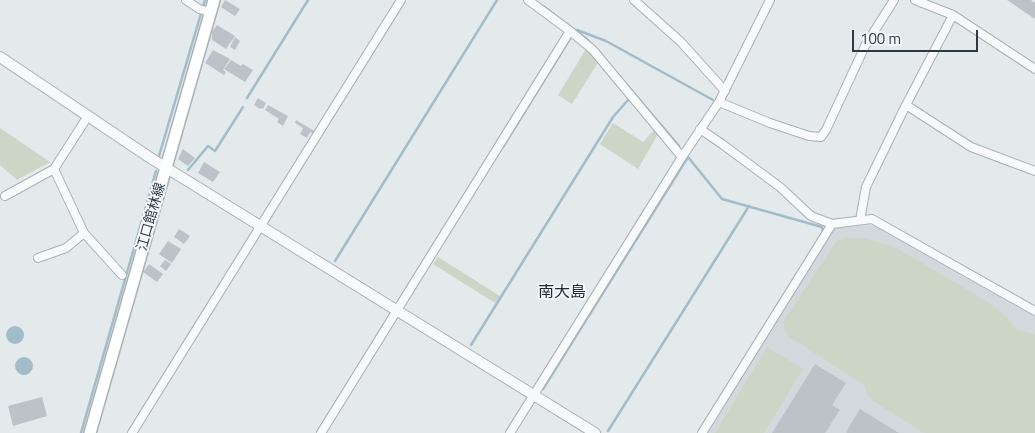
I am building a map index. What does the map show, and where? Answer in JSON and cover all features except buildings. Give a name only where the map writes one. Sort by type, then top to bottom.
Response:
[{"type":"main road","name":"江口館林線","points":[[90,433],[214,0]]},
{"type":"street","points":[[186,0],[210,12]]},
{"type":"street","points":[[132,433],[401,0]]},
{"type":"street","points":[[634,0],[682,42],[725,91]]},
{"type":"street","points":[[510,433],[682,157],[719,102],[770,0]]},
{"type":"street","points":[[719,102],[770,123],[809,136],[821,137],[865,46],[894,0]]},
{"type":"street","points":[[916,0],[953,15],[1035,69]]},
{"type":"street","points":[[530,1],[593,50],[682,157]]},
{"type":"street","points":[[860,220],[866,187],[953,15]]},
{"type":"street","points":[[321,433],[570,31]]},
{"type":"street","points":[[0,57],[166,168],[595,433]]},
{"type":"street","points":[[906,105],[971,147],[1035,171]]},
{"type":"street","points":[[5,196],[54,169],[88,116]]},
{"type":"street","points":[[700,129],[780,187],[811,216],[832,224],[872,219],[1035,311]]},
{"type":"street","points":[[54,169],[84,233],[122,275]]},
{"type":"street","points":[[702,433],[832,224]]},
{"type":"street","points":[[38,258],[66,248],[84,233]]},
{"type":"shaded area","points":[[872,225],[898,237],[1035,316],[1035,433],[707,433],[830,232],[835,228]]},
{"type":"green space","points":[[586,49],[599,61],[572,104],[558,95]]},
{"type":"green space","points":[[613,123],[643,142],[654,130],[658,134],[638,169],[600,144]]},
{"type":"green space","points":[[0,128],[50,162],[17,180],[0,165]]},
{"type":"green space","points":[[844,238],[865,238],[895,247],[991,304],[1007,317],[1016,330],[1035,334],[1035,433],[924,433],[869,398],[864,385],[787,335],[783,322],[836,242]]},
{"type":"green space","points":[[438,257],[500,296],[495,303],[433,264]]},
{"type":"green space","points":[[767,347],[803,369],[764,433],[715,433]]},
{"type":"water","points":[[15,326],[21,329],[24,335],[21,341],[15,344],[9,341],[6,335],[9,329]]},
{"type":"water","points":[[24,357],[30,360],[33,366],[30,372],[24,375],[18,372],[15,366],[18,360]]},
{"type":"waterway","points":[[159,156],[205,0]]},
{"type":"waterway","points":[[247,98],[308,0]]},
{"type":"waterway","points":[[335,261],[497,0]]},
{"type":"waterway","points":[[543,6],[588,40],[593,46]]},
{"type":"waterway","points":[[577,30],[606,41],[713,100]]},
{"type":"waterway","points":[[503,147],[571,37]]},
{"type":"waterway","points":[[615,71],[679,146]]},
{"type":"waterway","points":[[471,345],[613,117],[629,99]]},
{"type":"waterway","points":[[188,170],[208,146],[215,151],[243,107]]},
{"type":"waterway","points":[[543,389],[688,157],[722,199],[822,227],[823,232]]},
{"type":"waterway","points":[[81,433],[156,171]]},
{"type":"waterway","points":[[608,431],[749,206]]},
{"type":"district","name":"南大島","points":[[562,293]]}]
